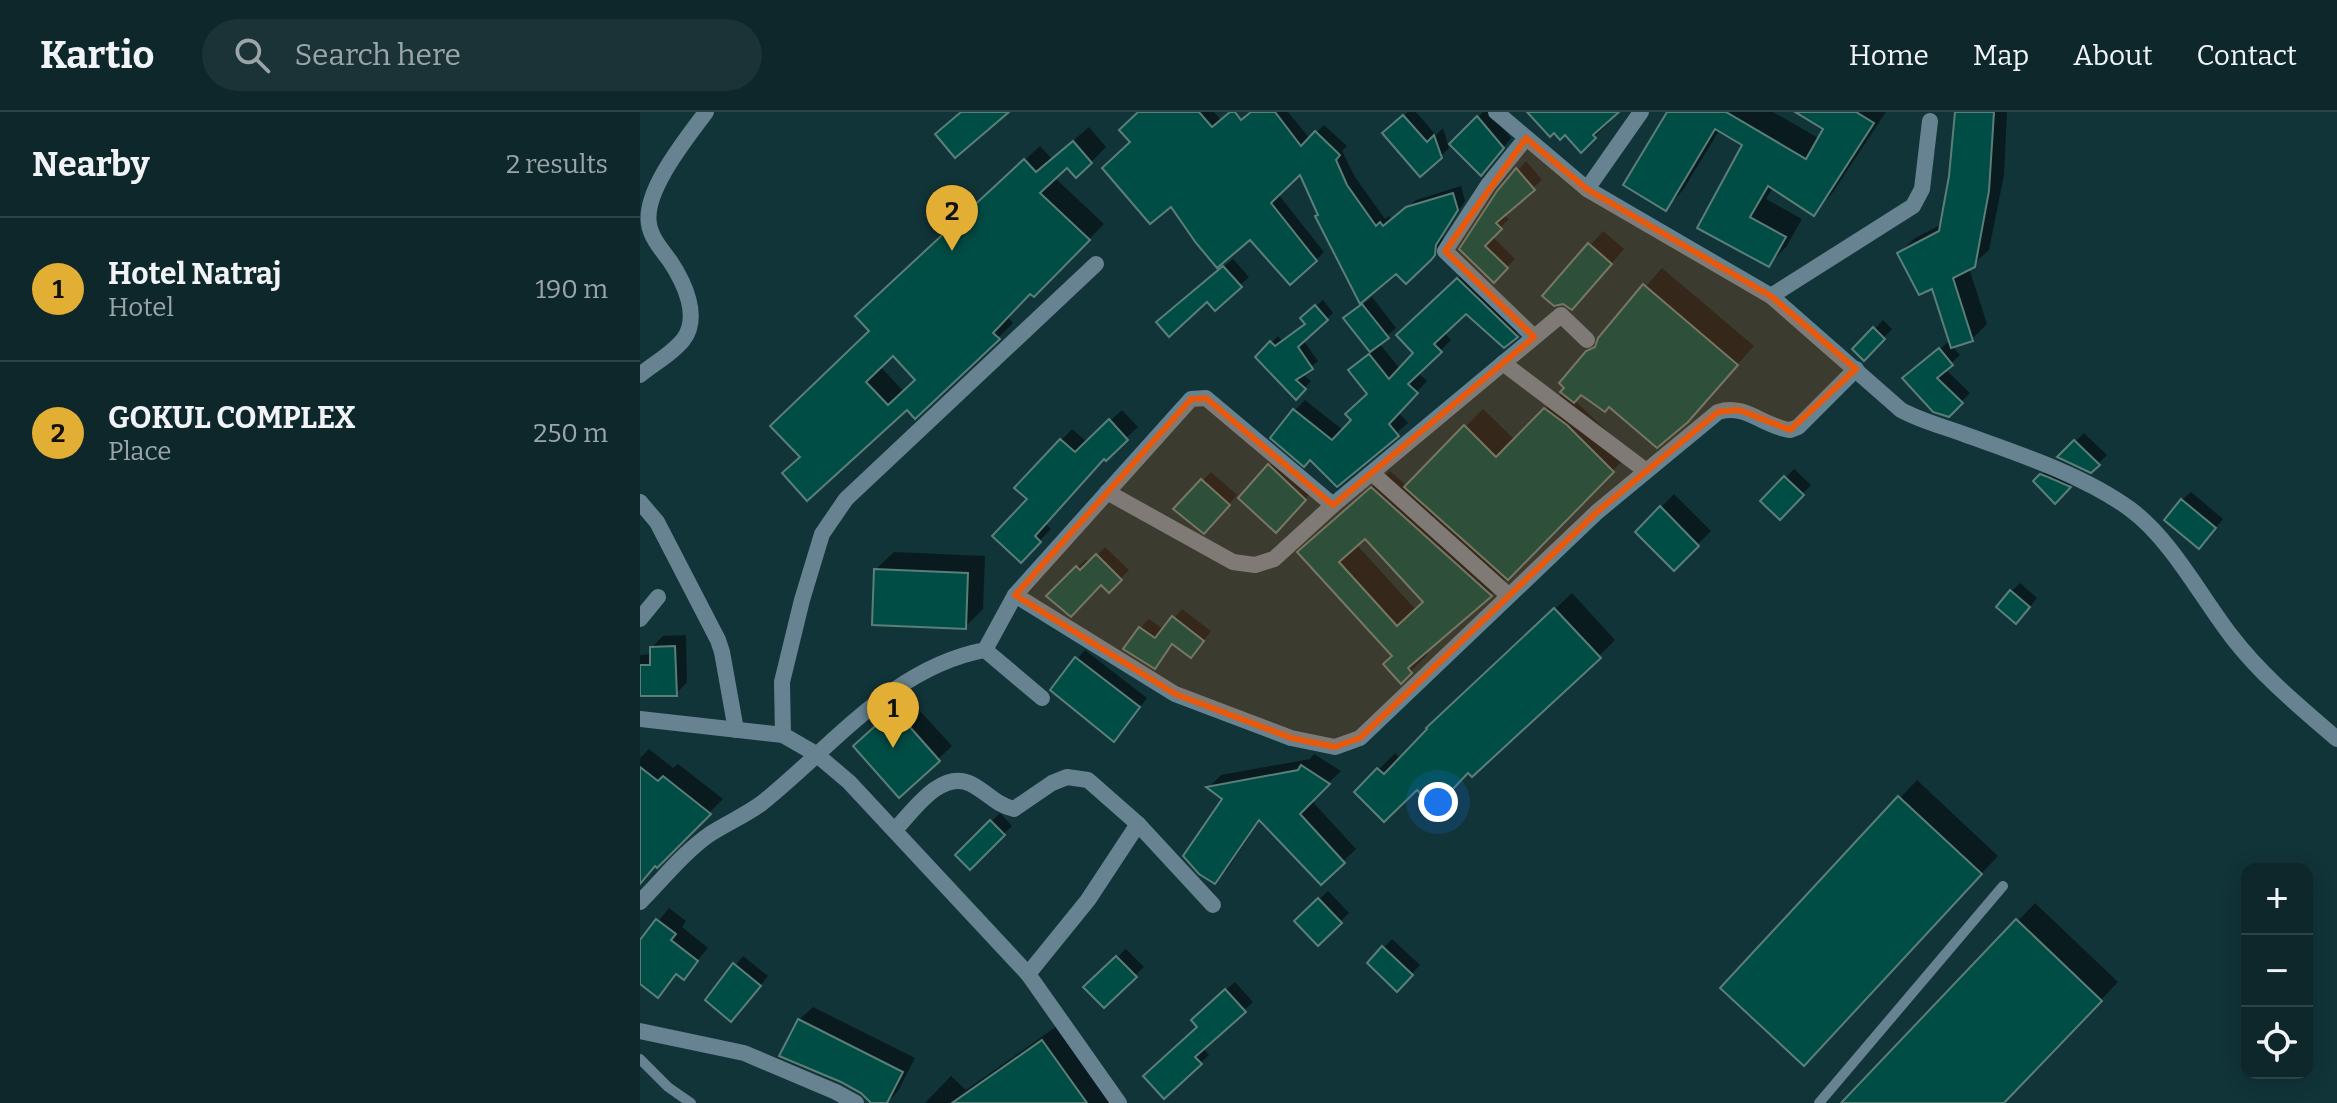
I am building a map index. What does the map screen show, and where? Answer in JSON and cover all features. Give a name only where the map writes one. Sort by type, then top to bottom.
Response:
[{"type":"street","points":[[640,375],[683,340],[691,324],[690,303],[648,223],[650,202],[661,179],[706,112]]},
{"type":"street","points":[[1496,112],[1587,189],[1771,296],[1901,410],[1918,419],[2008,450],[2102,491],[2132,511],[2159,537],[2232,638],[2262,673],[2337,739]]},
{"type":"street","points":[[1587,189],[1641,112]]},
{"type":"street","points":[[1771,296],[1913,206],[1922,189],[1930,121]]},
{"type":"street","points":[[1526,138],[1488,185],[1445,251],[1534,337]]},
{"type":"street","points":[[783,735],[782,682],[822,534],[846,499],[1096,264]]},
{"type":"street","points":[[1107,492],[1233,562],[1255,565],[1274,559],[1333,505],[1561,315],[1587,340]]},
{"type":"street","points":[[1503,363],[1646,471]]},
{"type":"street","points":[[1015,595],[1175,694],[1291,738],[1335,747],[1360,738],[1597,512],[1718,412],[1739,410],[1782,429],[1798,427],[1856,369]]},
{"type":"street","points":[[985,650],[1015,595],[1191,399],[1206,398],[1333,505]]},
{"type":"street","points":[[1372,473],[1508,595]]},
{"type":"street","points":[[640,502],[657,522],[718,640],[736,730]]},
{"type":"street","points":[[640,619],[658,597]]},
{"type":"street","points":[[640,902],[708,835],[761,804],[908,678],[962,654],[985,650],[1042,698]]},
{"type":"street","points":[[640,719],[783,735],[816,754],[849,782],[1028,974],[1119,1103]]},
{"type":"street","points":[[895,830],[939,785],[958,779],[972,784],[1002,806],[1014,809],[1052,783],[1067,777],[1088,780],[1138,824],[1213,905]]},
{"type":"street","points":[[1028,974],[1088,900],[1138,824]]},
{"type":"street","points":[[640,1031],[744,1053],[856,1103]]},
{"type":"lane","points":[[1819,1103],[2003,886]]},
{"type":"lane","points":[[640,1059],[668,1087],[691,1103]]},
{"type":"highlighted area","points":[[1526,138],[1587,189],[1771,296],[1856,369],[1790,430],[1739,410],[1718,412],[1597,512],[1360,738],[1335,747],[1291,738],[1175,694],[1015,595],[1191,399],[1206,398],[1333,505],[1534,337],[1445,251]]},
{"type":"building","points":[[961,112],[1009,112],[955,158],[935,134]]},
{"type":"building","points":[[1138,112],[1199,112],[1212,127],[1230,112],[1235,112],[1241,120],[1251,112],[1275,112],[1301,146],[1315,131],[1340,155],[1336,160],[1347,185],[1376,226],[1380,222],[1383,226],[1406,207],[1453,193],[1458,210],[1436,245],[1435,255],[1406,284],[1396,274],[1360,304],[1315,216],[1318,215],[1300,175],[1271,203],[1317,261],[1290,285],[1250,240],[1217,268],[1171,207],[1150,224],[1102,168],[1130,142],[1119,130]]},
{"type":"building","points":[[1527,112],[1619,112],[1593,135],[1596,138],[1581,153],[1565,135],[1560,140],[1554,133],[1550,137]]},
{"type":"building","points":[[1667,112],[1726,112],[1806,159],[1823,129],[1795,112],[1856,112],[1874,123],[1814,216],[1768,186],[1750,217],[1786,237],[1769,267],[1697,228],[1742,145],[1715,129],[1666,211],[1623,185]]},
{"type":"building","points":[[1955,112],[1994,112],[1989,191],[1975,267],[1953,278],[1973,341],[1951,348],[1932,289],[1919,295],[1897,253],[1939,231],[1949,176]]},
{"type":"building","points":[[1403,115],[1427,142],[1434,135],[1442,158],[1420,177],[1382,133]]},
{"type":"building","points":[[1477,116],[1504,148],[1481,176],[1449,144]]},
{"type":"building","points":[[1073,141],[1092,163],[1076,178],[1067,168],[1040,193],[1090,240],[1034,297],[1030,294],[993,333],[1000,339],[915,419],[907,410],[807,501],[782,473],[800,457],[770,426],[869,331],[855,316],[1024,159],[1036,172]],"holes":[[[893,356],[915,380],[888,405],[866,382]]]},
{"type":"building","points":[[1516,168],[1535,190],[1496,223],[1502,229],[1485,246],[1508,268],[1494,283],[1459,249]]},
{"type":"building","points":[[1588,243],[1612,264],[1572,310],[1563,304],[1554,306],[1542,296]]},
{"type":"building","points":[[1223,266],[1242,287],[1215,311],[1207,302],[1169,337],[1156,322]]},
{"type":"building","points":[[1457,278],[1518,337],[1504,348],[1466,314],[1434,344],[1442,352],[1408,384],[1418,393],[1389,424],[1399,436],[1337,487],[1310,460],[1304,467],[1270,438],[1293,409],[1332,440],[1351,420],[1345,414],[1367,394],[1348,370],[1369,354],[1389,379],[1413,353],[1396,335]]},
{"type":"building","points":[[1643,284],[1738,365],[1688,422],[1657,448],[1609,407],[1605,412],[1581,395],[1574,403],[1560,392],[1564,388],[1559,383],[1586,351],[1595,347],[1598,338]]},
{"type":"building","points":[[1362,304],[1389,338],[1370,352],[1343,318]]},
{"type":"building","points":[[1315,305],[1328,320],[1298,347],[1313,369],[1296,380],[1306,389],[1296,400],[1255,357],[1270,341],[1275,346],[1305,324],[1300,318]]},
{"type":"building","points":[[1873,327],[1885,339],[1864,361],[1852,349]]},
{"type":"building","points":[[1939,348],[1953,365],[1937,378],[1963,403],[1949,417],[1933,412],[1902,378]]},
{"type":"building","points":[[1544,408],[1567,425],[1614,472],[1508,580],[1404,487],[1464,425],[1496,457]]},
{"type":"building","points":[[1109,419],[1128,440],[1106,461],[1104,459],[1035,536],[1041,542],[1021,563],[992,536],[1027,499],[1014,488],[1060,439],[1075,452]]},
{"type":"building","points":[[2074,440],[2100,465],[2091,473],[2057,457]]},
{"type":"building","points":[[1268,464],[1306,500],[1276,533],[1238,498]]},
{"type":"building","points":[[2040,474],[2071,487],[2055,504],[2033,481]]},
{"type":"building","points":[[1784,476],[1804,495],[1780,520],[1760,501]]},
{"type":"building","points":[[1201,479],[1230,505],[1204,534],[1173,509]]},
{"type":"building","points":[[1371,487],[1492,596],[1408,668],[1412,673],[1401,684],[1383,664],[1392,656],[1297,552]],"holes":[[[1365,539],[1423,602],[1397,626],[1339,562]]]},
{"type":"building","points":[[2181,499],[2216,528],[2199,549],[2164,520]]},
{"type":"building","points":[[1660,506],[1699,546],[1674,571],[1635,532]]},
{"type":"building","points":[[1096,554],[1122,580],[1109,593],[1101,585],[1071,617],[1046,596],[1076,566],[1080,570]]},
{"type":"building","points":[[874,569],[968,573],[966,629],[872,625]]},
{"type":"building","points":[[2010,590],[2030,607],[2016,624],[1996,607]]},
{"type":"building","points":[[1554,608],[1601,658],[1472,777],[1468,773],[1435,808],[1417,790],[1384,822],[1354,792],[1377,768],[1384,774],[1426,728]]},
{"type":"building","points":[[1172,616],[1204,641],[1191,658],[1172,644],[1155,669],[1123,649],[1139,627],[1155,638]]},
{"type":"building","points":[[675,646],[677,696],[640,696],[640,665],[650,665],[650,647]]},
{"type":"building","points":[[1075,657],[1140,707],[1114,742],[1050,690]]},
{"type":"building","points":[[894,709],[940,761],[899,798],[853,746]]},
{"type":"building","points":[[1301,765],[1330,784],[1300,814],[1345,863],[1321,885],[1259,820],[1215,884],[1199,874],[1183,856],[1222,799],[1206,787],[1298,770]]},
{"type":"building","points":[[640,767],[658,781],[663,776],[711,814],[640,884]]},
{"type":"building","points":[[1898,796],[1982,874],[1804,1066],[1720,988]]},
{"type":"building","points":[[990,820],[1005,835],[970,870],[955,855]]},
{"type":"building","points":[[1318,898],[1342,923],[1318,946],[1294,921]]},
{"type":"building","points":[[656,919],[676,934],[671,940],[698,961],[684,980],[676,974],[658,998],[640,984],[640,940]]},
{"type":"building","points":[[2016,919],[2102,1001],[2004,1103],[1841,1103]]},
{"type":"building","points":[[1382,946],[1413,975],[1397,992],[1367,963]]},
{"type":"building","points":[[1116,956],[1137,977],[1104,1008],[1083,987]]},
{"type":"building","points":[[733,963],[761,986],[731,1022],[705,1000]]},
{"type":"building","points":[[1225,989],[1246,1012],[1195,1057],[1202,1064],[1164,1099],[1143,1076],[1197,1027],[1191,1020]]},
{"type":"building","points":[[798,1019],[903,1072],[887,1103],[871,1103],[861,1093],[841,1082],[779,1056]]},
{"type":"building","points":[[1042,1040],[1087,1103],[952,1103]]},
{"type":"place","name":"GOKUL COMPLEX","points":[[952,251]]},
{"type":"place","name":"Hotel Natraj","points":[[893,748]]}]
